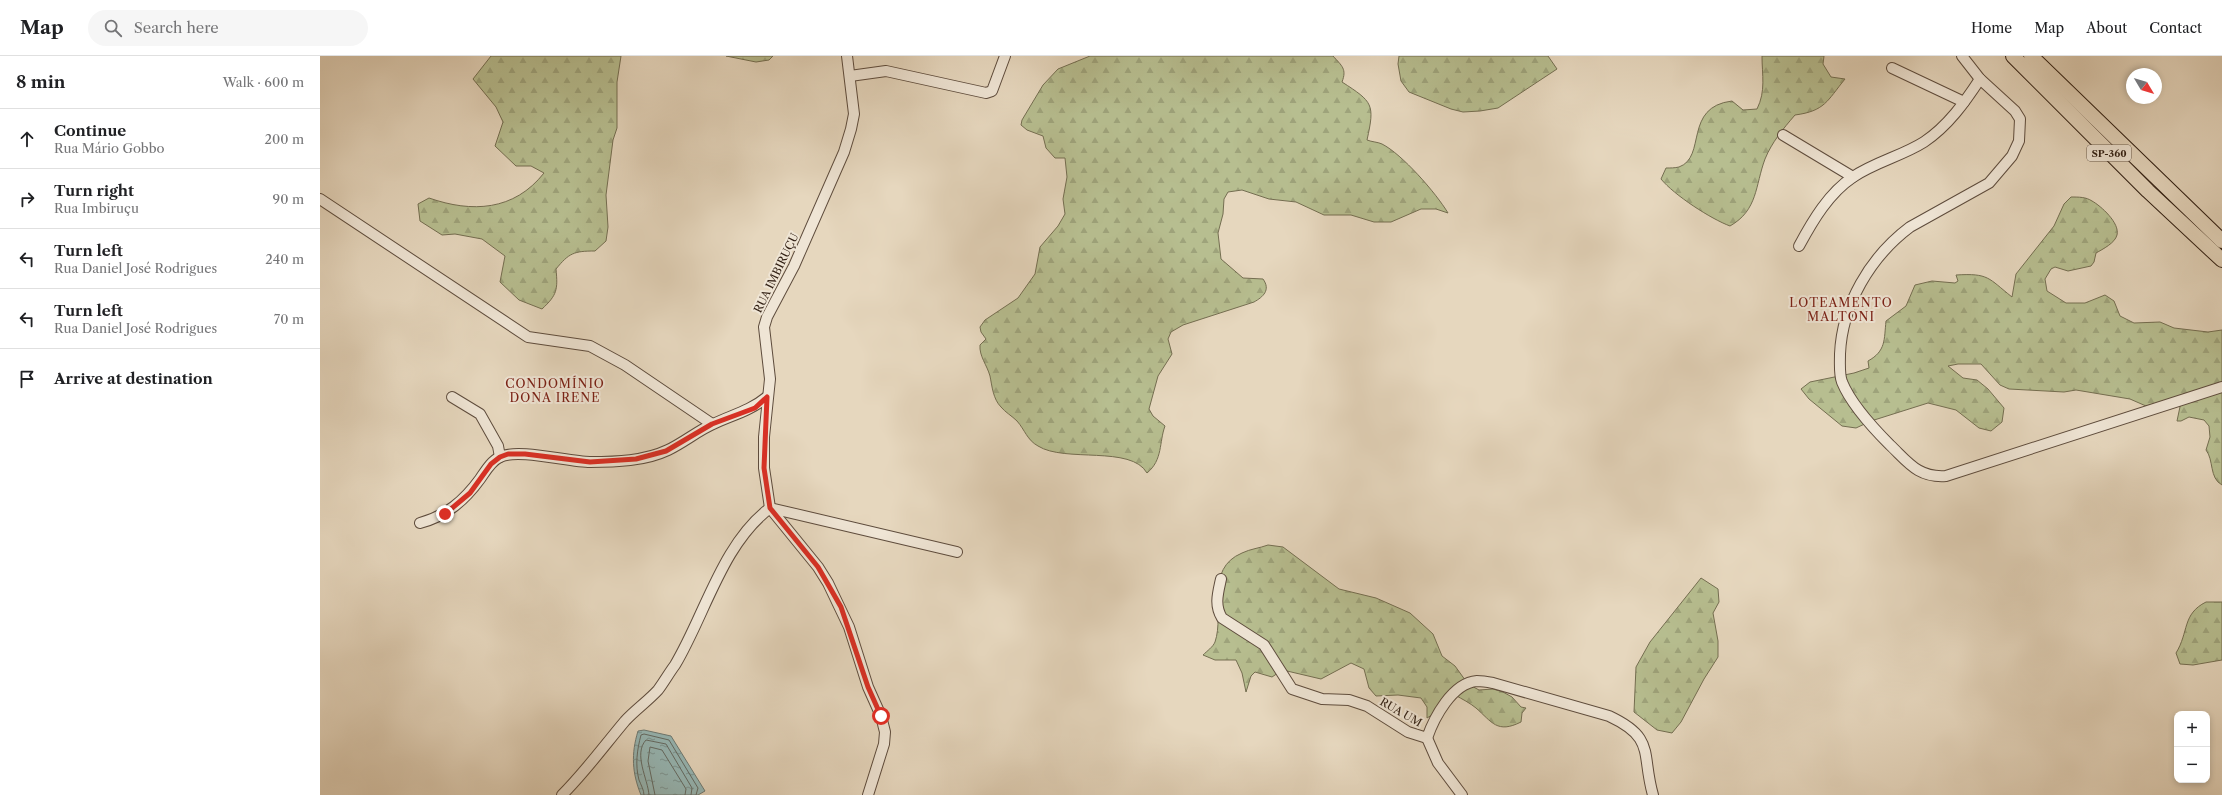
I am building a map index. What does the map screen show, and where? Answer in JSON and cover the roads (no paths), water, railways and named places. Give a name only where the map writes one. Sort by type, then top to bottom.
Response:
[{"type":"highway","name":"SP-360","points":[[2013,56],[2148,191],[2222,260]]},
{"type":"highway","name":"SP-360","points":[[2031,56],[2222,242]]},
{"type":"highway","points":[[2209,248],[2222,266]]},
{"type":"street","name":"RUA IMBIRUÇU","points":[[770,508],[764,468],[767,397],[770,379],[764,327],[766,317],[794,266],[844,152],[854,114],[847,56]]},
{"type":"street","points":[[850,76],[886,71],[986,93],[992,91],[1005,56]]},
{"type":"street","points":[[1962,56],[1980,78],[2015,111],[2020,119],[2019,141],[2012,156],[1989,183],[1972,194],[1910,227],[1899,235],[1867,275],[1853,297],[1845,318],[1840,366],[1841,380],[1860,409],[1883,438],[1910,464],[1922,474],[1932,477],[1946,476],[2222,387]]},
{"type":"street","points":[[1892,68],[1964,102]]},
{"type":"street","points":[[1799,246],[1813,220],[1827,201],[1853,177],[1923,142],[1939,130],[1964,102],[1980,78]]},
{"type":"street","points":[[1783,135],[1853,177]]},
{"type":"street","points":[[320,199],[528,337],[573,343],[595,349],[625,365],[712,424]]},
{"type":"street","points":[[452,396],[480,414],[498,446],[500,457]]},
{"type":"street","points":[[420,523],[445,514],[456,506],[470,493],[491,464],[500,457],[508,454],[525,454],[590,462],[636,459],[666,451],[712,424],[755,408],[767,397]]},
{"type":"street","points":[[770,508],[957,552]]},
{"type":"street","points":[[562,795],[588,767],[626,720],[657,691],[676,662],[730,557],[747,530],[770,508]]},
{"type":"street","points":[[770,508],[818,567],[832,589],[849,627],[868,687],[881,716],[885,732],[884,744],[868,795]]},
{"type":"street","name":"RUA UM","points":[[1221,579],[1216,598],[1218,612],[1222,618],[1264,644],[1292,689],[1322,699],[1349,700],[1367,706],[1408,732],[1427,738],[1433,721],[1446,702],[1458,690],[1477,681],[1492,683],[1609,716],[1623,723],[1639,735],[1644,747],[1653,795]]},
{"type":"street","points":[[1427,738],[1438,763],[1462,795]]},
{"type":"water","points":[[644,730],[671,736],[705,791],[698,795],[641,795],[634,771],[634,748],[638,731]]},
{"type":"district","name":"LOTEAMENTO MALTONI","points":[[1841,309]]},
{"type":"district","name":"CONDOMÍNIO DONA IRENE","points":[[555,390]]}]
